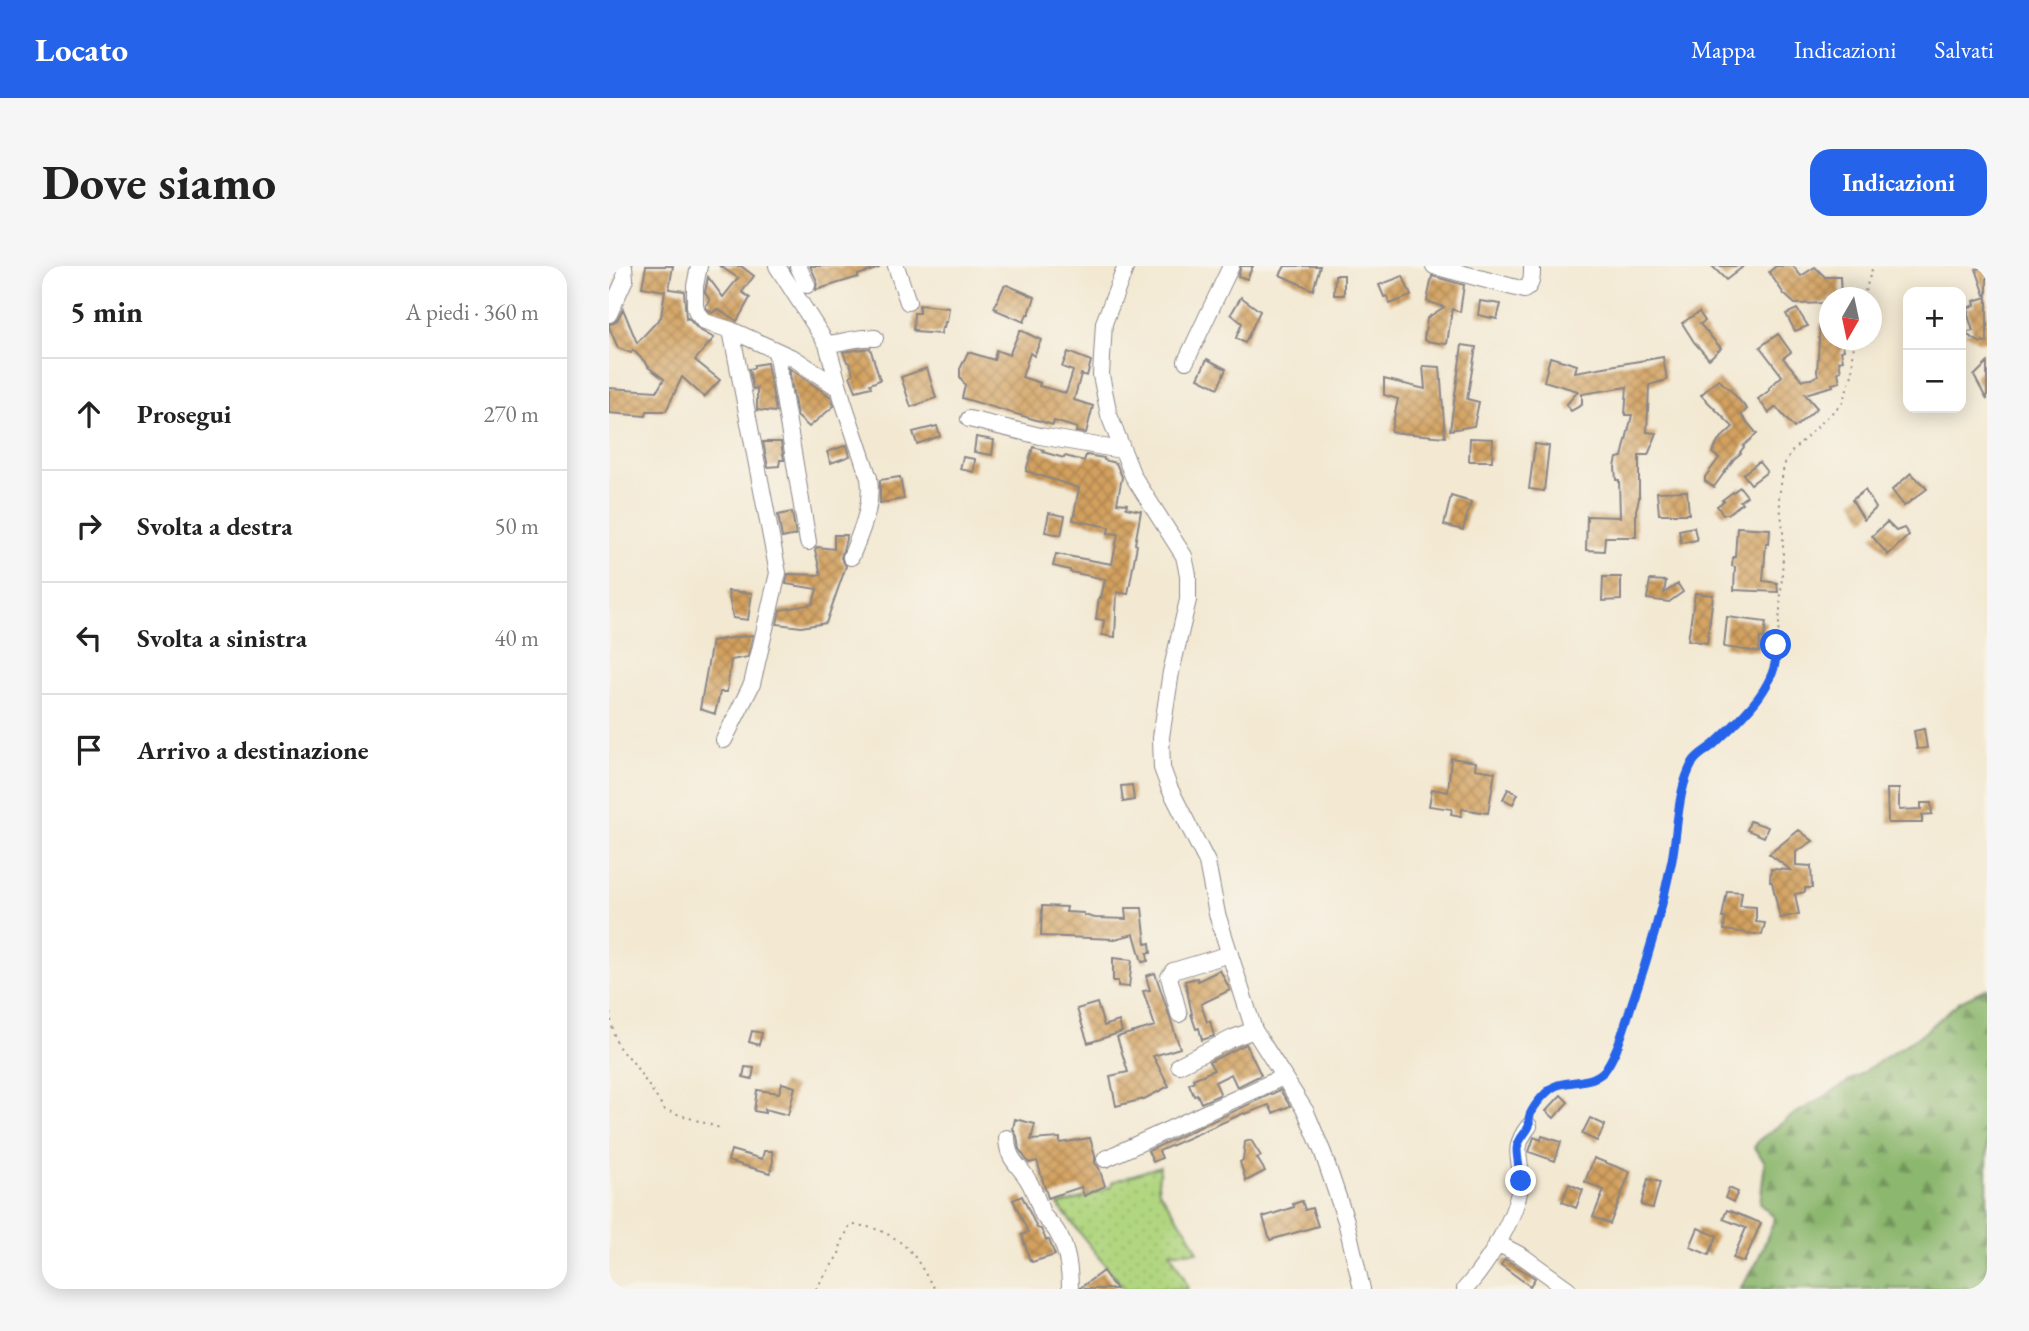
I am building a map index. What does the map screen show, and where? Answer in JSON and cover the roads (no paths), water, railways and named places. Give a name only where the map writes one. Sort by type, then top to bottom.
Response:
[{"type":"street","points":[[609,314],[625,279],[624,266]]},
{"type":"street","points":[[699,266],[694,294],[697,313],[705,321],[795,359],[840,389]]},
{"type":"street","points":[[777,266],[827,344],[865,466],[871,492],[869,511],[851,557]]},
{"type":"street","points":[[798,266],[807,285]]},
{"type":"street","points":[[896,266],[908,302]]},
{"type":"street","points":[[1126,266],[1104,323],[1101,375],[1109,415],[1133,476],[1184,556],[1188,575],[1188,600],[1171,672],[1161,737],[1162,768],[1207,862],[1217,914],[1254,1030],[1306,1112],[1327,1164],[1346,1221],[1362,1289]]},
{"type":"street","points":[[1186,361],[1231,266]]},
{"type":"street","points":[[1434,266],[1524,290],[1532,280],[1532,266]]},
{"type":"street","points":[[724,740],[752,684],[778,573],[731,330]]},
{"type":"street","points":[[827,344],[875,338]]},
{"type":"street","points":[[776,351],[808,542]]},
{"type":"street","points":[[969,419],[1040,436],[1121,450]]},
{"type":"street","points":[[1179,1014],[1169,977],[1173,971],[1230,954]]},
{"type":"street","points":[[1179,1065],[1254,1030]]},
{"type":"street","points":[[1105,1159],[1283,1077]]},
{"type":"street","points":[[1465,1289],[1497,1243],[1520,1192],[1517,1150],[1522,1134],[1529,1126]]},
{"type":"street","points":[[1007,1138],[1007,1149],[1012,1161],[1028,1179],[1042,1212],[1056,1230],[1063,1245],[1070,1289]]},
{"type":"street","points":[[1497,1243],[1522,1256],[1545,1281],[1568,1289]]}]
